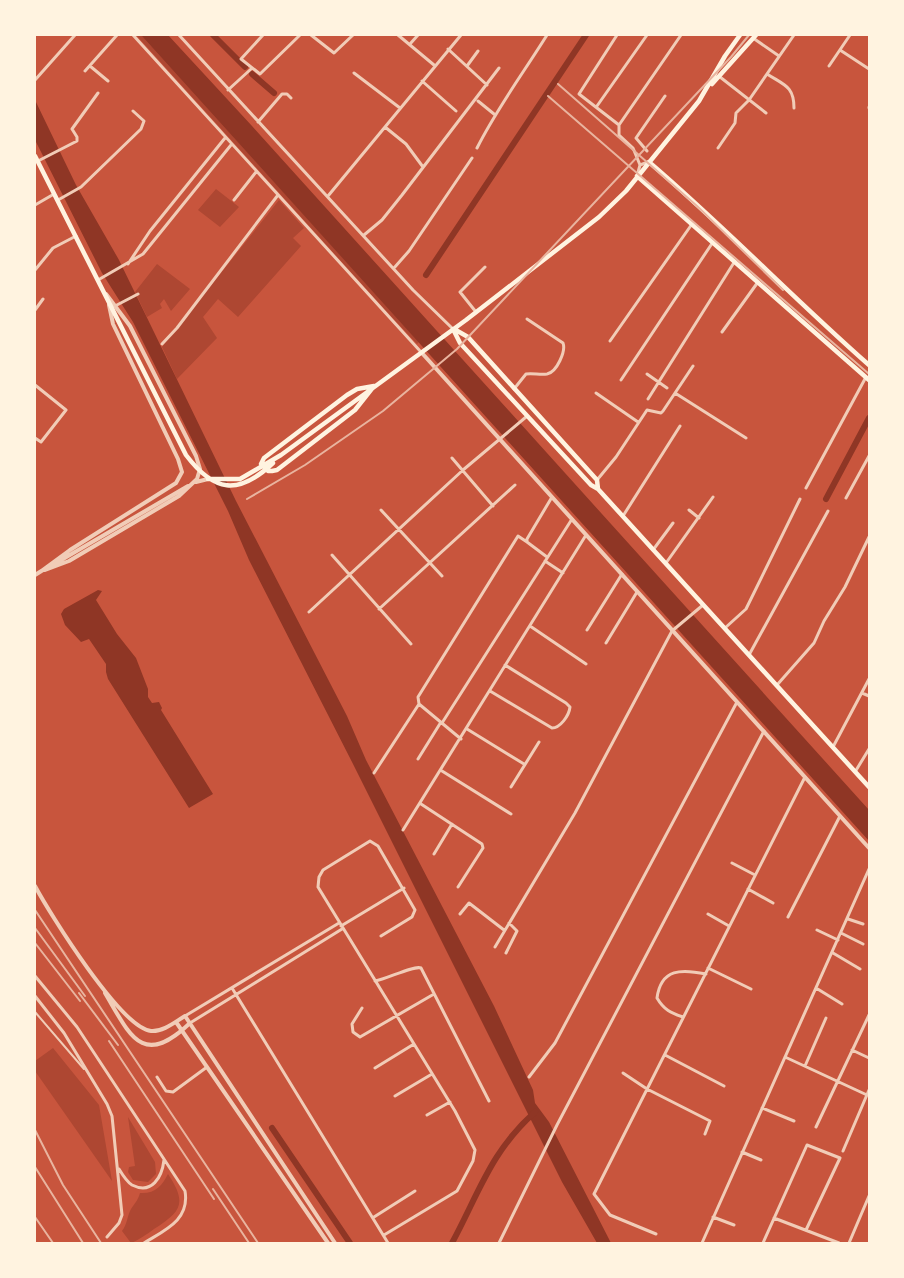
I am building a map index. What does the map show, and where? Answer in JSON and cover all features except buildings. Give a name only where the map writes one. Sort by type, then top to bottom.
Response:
[{"type":"main road","points":[[709,87],[725,56],[740,35]]},
{"type":"main road","points":[[36,159],[186,454],[208,479],[240,478],[250,475],[281,455],[444,336],[599,217],[626,191],[709,87],[754,37]]},
{"type":"main road","points":[[649,162],[713,217],[790,294],[869,365]]},
{"type":"main road","points":[[637,176],[868,379]]},
{"type":"main road","points":[[453,328],[468,337],[597,480],[598,489]]},
{"type":"main road","points":[[453,328],[460,343],[526,416],[591,485],[598,489],[624,516],[833,748],[869,785]]},
{"type":"main road","points":[[374,386],[355,410],[277,470],[268,471],[261,464],[264,458],[346,395],[358,389],[374,386]]},
{"type":"street","points":[[35,80],[75,35]]},
{"type":"street","points":[[85,71],[117,35]]},
{"type":"street","points":[[133,35],[231,145],[501,439],[869,848]]},
{"type":"street","points":[[179,35],[430,308],[453,328]]},
{"type":"street","points":[[262,35],[241,59],[260,74],[300,35]]},
{"type":"street","points":[[311,35],[334,53],[353,35]]},
{"type":"street","points":[[398,35],[434,65]]},
{"type":"street","points":[[410,44],[418,35]]},
{"type":"street","points":[[328,196],[448,48],[461,35]]},
{"type":"street","points":[[477,148],[494,114],[532,62],[548,35]]},
{"type":"street","points":[[617,35],[579,91],[581,96],[597,106],[619,125]]},
{"type":"street","points":[[597,106],[646,35]]},
{"type":"street","points":[[640,165],[637,162],[633,148],[619,135],[619,125],[682,35]]},
{"type":"street","points":[[718,148],[735,123],[736,113],[749,100],[794,35]]},
{"type":"street","points":[[829,66],[850,35]]},
{"type":"street","points":[[754,37],[779,56]]},
{"type":"street","points":[[448,48],[487,85]]},
{"type":"street","points":[[840,50],[869,70]]},
{"type":"street","points":[[467,66],[478,51]]},
{"type":"street","points":[[90,66],[108,81]]},
{"type":"street","points":[[228,90],[251,68]]},
{"type":"street","points":[[364,235],[382,220],[499,68]]},
{"type":"street","points":[[354,73],[400,108]]},
{"type":"street","points":[[767,74],[791,89],[794,98],[794,108]]},
{"type":"street","points":[[720,77],[766,113]]},
{"type":"street","points":[[422,81],[456,111]]},
{"type":"street","points":[[36,159],[44,158],[77,141],[72,129],[98,93]]},
{"type":"street","points":[[258,122],[282,94],[287,94],[292,98]]},
{"type":"street","points":[[647,151],[636,138],[665,96]]},
{"type":"street","points":[[478,101],[494,114]]},
{"type":"street","points":[[58,200],[80,189],[141,129],[144,121],[133,111]]},
{"type":"street","points":[[385,126],[406,144],[423,167]]},
{"type":"street","points":[[126,266],[150,231],[225,138]]},
{"type":"street","points":[[98,280],[126,266],[150,247],[231,145]]},
{"type":"street","points":[[394,268],[409,251],[472,158]]},
{"type":"street","points":[[640,165],[649,162]]},
{"type":"street","points":[[637,176],[640,165]]},
{"type":"street","points":[[234,200],[256,172]]},
{"type":"street","points":[[35,206],[54,194]]},
{"type":"street","points":[[162,344],[177,328],[278,195]]},
{"type":"street","points":[[610,341],[692,223]]},
{"type":"street","points":[[35,270],[53,248],[76,236]]},
{"type":"street","points":[[621,380],[714,242]]},
{"type":"street","points":[[648,399],[735,261]]},
{"type":"street","points":[[476,312],[460,292],[484,267]]},
{"type":"street","points":[[722,332],[758,281]]},
{"type":"street","points":[[42,571],[69,561],[173,500],[197,479],[200,469],[196,456],[130,326],[106,294]]},
{"type":"street","points":[[42,571],[70,550],[173,485],[181,475],[178,459],[113,324],[106,294]]},
{"type":"street","points":[[115,306],[138,294]]},
{"type":"street","points":[[35,310],[43,299]]},
{"type":"street","points":[[514,389],[526,374],[549,374],[564,352],[563,343],[527,319]]},
{"type":"street","points":[[597,480],[616,457],[647,410],[661,413],[693,366]]},
{"type":"street","points":[[647,374],[667,388]]},
{"type":"street","points":[[806,488],[868,379]]},
{"type":"street","points":[[35,385],[66,410],[41,442],[35,438]]},
{"type":"street","points":[[596,393],[638,422]]},
{"type":"street","points":[[675,393],[746,438]]},
{"type":"street","points":[[309,612],[463,470],[526,416]]},
{"type":"street","points":[[624,516],[680,426]]},
{"type":"street","points":[[846,498],[869,456]]},
{"type":"street","points":[[452,458],[493,506]]},
{"type":"street","points":[[35,575],[192,484],[208,479]]},
{"type":"street","points":[[173,485],[179,496]]},
{"type":"street","points":[[379,609],[515,485]]},
{"type":"street","points":[[167,489],[172,493],[173,500]]},
{"type":"street","points":[[527,542],[528,536],[552,497]]},
{"type":"street","points":[[666,563],[713,497]]},
{"type":"street","points":[[725,628],[746,609],[800,499]]},
{"type":"street","points":[[382,510],[442,576]]},
{"type":"street","points":[[689,510],[698,518]]},
{"type":"street","points":[[749,655],[828,511]]},
{"type":"street","points":[[418,759],[572,519]]},
{"type":"street","points":[[653,550],[673,523]]},
{"type":"street","points":[[403,830],[421,804],[586,535]]},
{"type":"street","points":[[374,773],[419,704],[418,697],[518,536],[562,574]]},
{"type":"street","points":[[777,686],[814,643],[824,621],[845,587],[869,537]]},
{"type":"street","points":[[332,555],[410,644]]},
{"type":"street","points":[[587,630],[622,574]]},
{"type":"street","points":[[606,643],[637,592]]},
{"type":"street","points":[[494,947],[575,813],[672,631],[703,604]]},
{"type":"street","points":[[530,626],[586,664]]},
{"type":"street","points":[[490,691],[552,728],[557,728],[570,712],[568,705],[505,665]]},
{"type":"street","points":[[833,748],[869,679]]},
{"type":"street","points":[[862,693],[869,696]]},
{"type":"street","points":[[529,1077],[555,1043],[737,702]]},
{"type":"street","points":[[419,704],[461,739]]},
{"type":"street","points":[[467,729],[524,764]]},
{"type":"street","points":[[499,1243],[557,1125],[764,731]]},
{"type":"street","points":[[511,787],[538,742]]},
{"type":"street","points":[[855,772],[869,749]]},
{"type":"street","points":[[442,770],[511,814]]},
{"type":"street","points":[[656,1234],[610,1215],[594,1194],[805,777]]},
{"type":"street","points":[[421,804],[482,844],[483,848],[458,887]]},
{"type":"street","points":[[788,917],[840,816]]},
{"type":"street","points":[[434,854],[452,824]]},
{"type":"street","points":[[381,936],[415,914],[415,910],[378,846],[370,841],[324,870],[319,876],[318,887],[450,1102],[475,1150],[473,1161],[457,1191],[450,1197],[384,1235]]},
{"type":"street","points":[[732,863],[755,874]]},
{"type":"street","points":[[702,1243],[869,869]]},
{"type":"street","points":[[35,886],[66,936],[127,1017],[140,1028],[150,1031],[160,1030],[176,1022],[404,888]]},
{"type":"street","points":[[748,889],[773,903]]},
{"type":"street","points":[[460,914],[469,903],[504,930]]},
{"type":"street","points":[[708,914],[729,926]]},
{"type":"street","points":[[848,919],[863,924]]},
{"type":"street","points":[[506,953],[518,931],[509,923]]},
{"type":"street","points":[[98,980],[121,1020],[138,1042],[151,1046],[182,1031],[190,1023],[341,926]]},
{"type":"street","points":[[817,930],[838,940]]},
{"type":"street","points":[[841,933],[863,944]]},
{"type":"street","points":[[833,953],[860,969]]},
{"type":"street","points":[[375,981],[388,979],[418,966],[421,968],[489,1101]]},
{"type":"street","points":[[708,968],[751,989]]},
{"type":"street","points":[[683,1017],[670,1013],[661,1005],[657,998],[662,983],[672,972],[687,971],[706,974]]},
{"type":"street","points":[[35,976],[77,1027],[185,1192],[186,1206],[176,1222],[144,1243]]},
{"type":"street","points":[[232,988],[388,1243]]},
{"type":"street","points":[[816,988],[842,1004]]},
{"type":"street","points":[[362,1008],[352,1024],[353,1032],[360,1037],[434,994]]},
{"type":"street","points":[[35,996],[64,1033],[107,1104],[112,1116],[122,1215],[119,1223],[107,1237]]},
{"type":"street","points":[[816,1127],[869,1015]]},
{"type":"street","points":[[185,1016],[335,1243]]},
{"type":"street","points":[[805,1066],[826,1018]]},
{"type":"street","points":[[176,1022],[328,1243]]},
{"type":"street","points":[[375,1068],[414,1044]]},
{"type":"street","points":[[852,1050],[869,1058]]},
{"type":"street","points":[[665,1055],[724,1086]]},
{"type":"street","points":[[784,1057],[867,1095]]},
{"type":"street","points":[[157,1077],[166,1091],[172,1092],[207,1067]]},
{"type":"street","points":[[624,1073],[647,1089],[710,1121],[705,1134]]},
{"type":"street","points":[[395,1096],[432,1074]]},
{"type":"street","points":[[843,1151],[869,1090]]},
{"type":"street","points":[[427,1115],[450,1102]]},
{"type":"street","points":[[762,1108],[794,1121]]},
{"type":"street","points":[[763,1243],[807,1145],[840,1158],[806,1230]]},
{"type":"street","points":[[742,1152],[761,1160]]},
{"type":"street","points":[[118,1168],[130,1184],[150,1186],[158,1182],[164,1160]]},
{"type":"street","points":[[373,1217],[415,1191]]},
{"type":"street","points":[[849,1243],[869,1196]]},
{"type":"street","points":[[713,1217],[734,1225]]},
{"type":"street","points":[[774,1218],[839,1243]]},
{"type":"lane","points":[[35,1012],[89,1074]]},
{"type":"shaded area","points":[[136,35],[141,35],[419,342],[417,344],[387,312]]},
{"type":"shaded area","points":[[141,35],[168,35],[252,126],[869,810],[869,841]]},
{"type":"shaded area","points":[[35,100],[76,185],[119,260],[236,501],[347,716],[366,760],[494,1006],[533,1090],[535,1103],[549,1122],[611,1243],[597,1243],[562,1182],[249,560],[228,511],[133,322],[102,273],[35,140]]},
{"type":"shaded area","points":[[216,189],[239,207],[220,227],[198,210]]},
{"type":"shaded area","points":[[279,200],[304,228],[293,238],[301,246],[238,317],[218,299],[203,317],[217,338],[177,379],[162,347]]},
{"type":"shaded area","points":[[157,264],[190,289],[171,311],[164,299],[160,304],[162,308],[147,317],[135,292]]},
{"type":"shaded area","points":[[98,590],[102,591],[96,600],[117,634],[136,658],[148,689],[148,697],[152,703],[159,702],[161,710],[213,794],[189,808],[108,679],[106,664],[89,639],[81,642],[65,625],[61,614],[64,609]]},
{"type":"shaded area","points":[[53,1048],[99,1105],[112,1181],[35,1071],[35,1061]]},
{"type":"shaded area","points":[[128,1117],[155,1162],[156,1174],[148,1182],[133,1180],[128,1172],[129,1167],[135,1166]]},
{"type":"shaded area","points":[[168,1174],[178,1192],[179,1206],[171,1217],[143,1237],[131,1243],[122,1231],[130,1211],[140,1193],[154,1191]]},
{"type":"waterway","points":[[213,35],[245,67]]},
{"type":"waterway","points":[[426,275],[586,35]]},
{"type":"waterway","points":[[252,74],[274,93]]},
{"type":"waterway","points":[[826,499],[869,418]]},
{"type":"waterway","points":[[452,1243],[497,1157],[507,1142],[535,1112]]},
{"type":"waterway","points":[[272,1128],[350,1243]]},
{"type":"railway","points":[[247,499],[305,465],[383,411],[457,349],[731,57],[749,35]]},
{"type":"railway","points":[[558,84],[697,206],[783,290]]},
{"type":"railway","points":[[548,96],[869,374]]},
{"type":"railway","points":[[35,910],[258,1243]]},
{"type":"railway","points":[[35,928],[85,996]]},
{"type":"railway","points":[[35,943],[80,1001]]},
{"type":"railway","points":[[79,993],[118,1045]]},
{"type":"railway","points":[[109,1041],[214,1199]]},
{"type":"railway","points":[[35,1130],[63,1185],[101,1243]]},
{"type":"railway","points":[[35,1167],[83,1243]]},
{"type":"railway","points":[[213,1189],[249,1243]]},
{"type":"railway","points":[[35,1217],[53,1243]]}]
